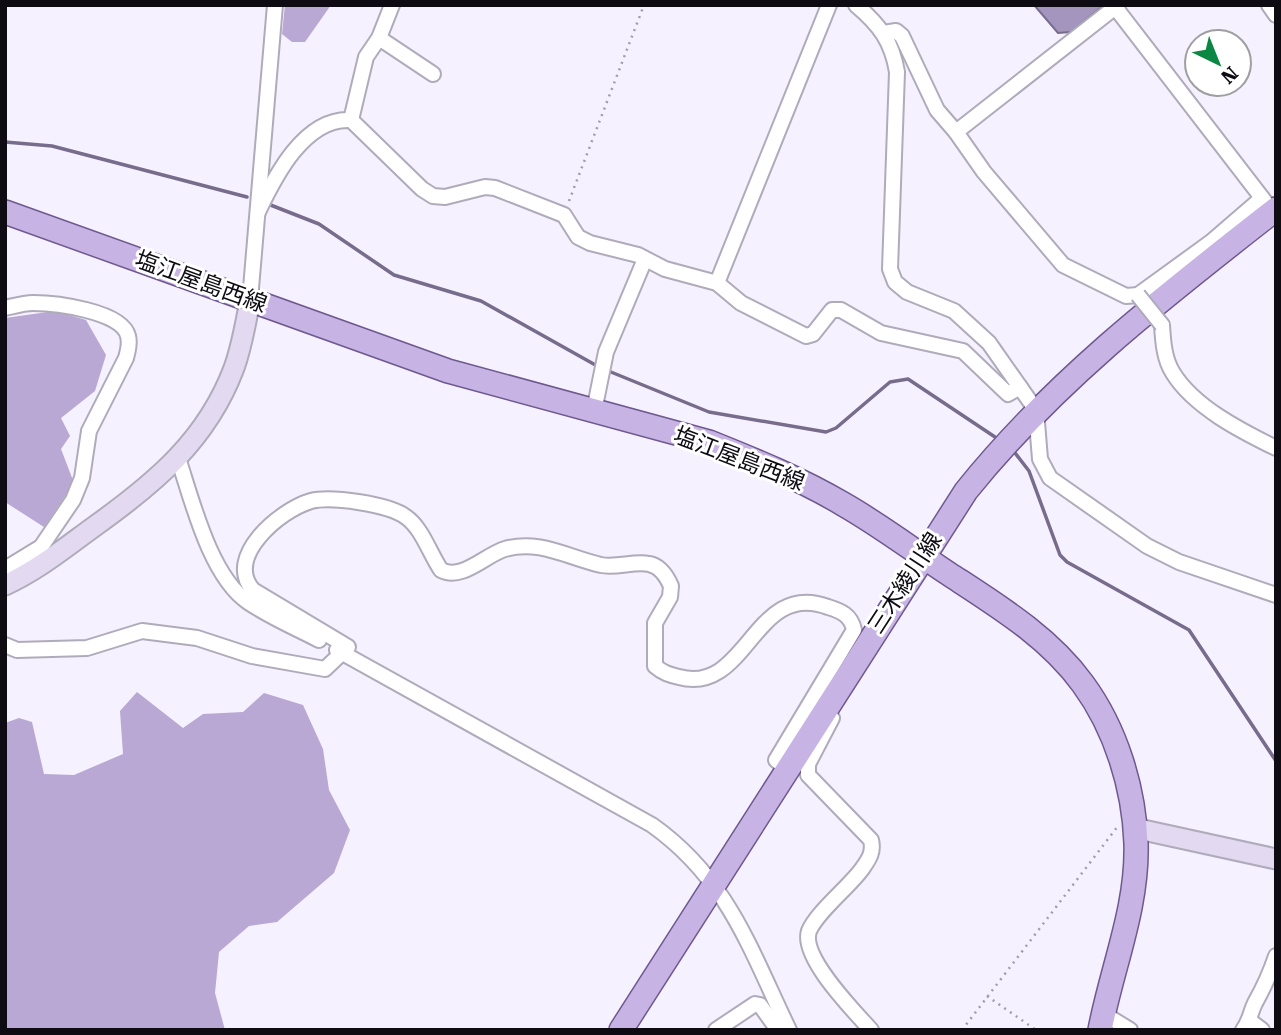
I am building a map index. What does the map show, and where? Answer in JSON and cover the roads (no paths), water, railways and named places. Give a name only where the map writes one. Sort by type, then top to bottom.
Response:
[{"type":"main road","name":"三木綾川線","points":[[621,1030],[921,556],[966,491],[1005,442],[1076,372],[1270,206]]},
{"type":"main road","name":"塩江屋島西線","points":[[5,212],[448,371],[709,442],[782,472],[843,504],[1027,627],[1063,660],[1084,685],[1111,735],[1122,764],[1133,823],[1133,900],[1102,1022]]},
{"type":"street","points":[[5,585],[40,566],[164,474],[215,405],[234,368],[250,300],[275,5]]},
{"type":"street","points":[[351,120],[366,57],[379,38],[392,5]]},
{"type":"street","points":[[717,283],[829,5]]},
{"type":"street","points":[[856,5],[884,33],[894,51],[897,72],[890,269],[895,282],[907,292],[954,311],[989,343],[1036,410],[1040,459],[1050,478],[1147,546],[1179,562],[1276,595]]},
{"type":"street","points":[[1269,5],[1276,15]]},
{"type":"street","points":[[884,33],[896,31],[902,36],[937,110],[957,132],[984,172],[1063,265],[1126,296],[1138,295],[1211,242],[1270,206],[1117,6],[957,132]]},
{"type":"street","points":[[379,38],[433,74]]},
{"type":"street","points":[[258,212],[284,164],[310,135],[340,119],[351,120],[422,189],[433,196],[445,197],[485,187],[495,188],[564,215],[578,237],[645,259],[684,276],[717,283],[741,303],[806,336],[813,334],[832,310],[841,310],[881,332],[963,351],[1007,394],[1020,387]]},
{"type":"street","points":[[264,142],[284,164]]},
{"type":"street","points":[[594,411],[607,352],[645,259]]},
{"type":"street","points":[[1138,295],[1162,325],[1167,359],[1172,372],[1185,388],[1207,407],[1276,448]]},
{"type":"street","points":[[5,308],[32,303],[107,315],[120,323],[128,334],[129,346],[126,358],[89,431],[82,478],[73,500],[41,547],[5,569]]},
{"type":"street","points":[[178,458],[220,568],[246,601],[652,825],[696,860],[730,908],[789,1030]]},
{"type":"street","points":[[5,645],[17,650],[77,649],[142,631],[197,638],[252,656],[325,669],[348,647],[253,590],[245,581],[243,567],[250,548],[283,517],[312,501],[363,504],[397,511],[414,525],[441,570],[448,573],[464,570],[492,553],[524,546],[543,547],[600,565],[649,564],[658,567],[671,586],[670,597],[655,623],[655,666],[662,672],[690,680],[702,680],[722,671],[762,624],[787,607],[820,604],[848,616],[854,630],[776,761],[786,769]]},
{"type":"street","points":[[824,710],[832,718],[808,764],[808,775],[871,840],[873,847],[863,867],[818,919],[808,938],[818,965],[871,1030]]},
{"type":"street","points":[[1133,823],[1276,859]]},
{"type":"street","points":[[1252,1027],[1253,1006],[1267,985],[1276,956]]},
{"type":"street","points":[[716,1030],[755,1003],[760,1004],[778,1030]]},
{"type":"street","points":[[1102,1022],[1130,1030]]},
{"type":"waterway","points":[[5,142],[52,146],[247,197]]},
{"type":"waterway","points":[[268,204],[319,224],[394,275],[481,301],[599,367]]},
{"type":"waterway","points":[[606,370],[709,412],[826,432],[836,428],[890,382],[908,379],[995,437]]},
{"type":"waterway","points":[[1012,449],[1029,471],[1060,555],[1067,562],[1189,630],[1276,761]]}]
